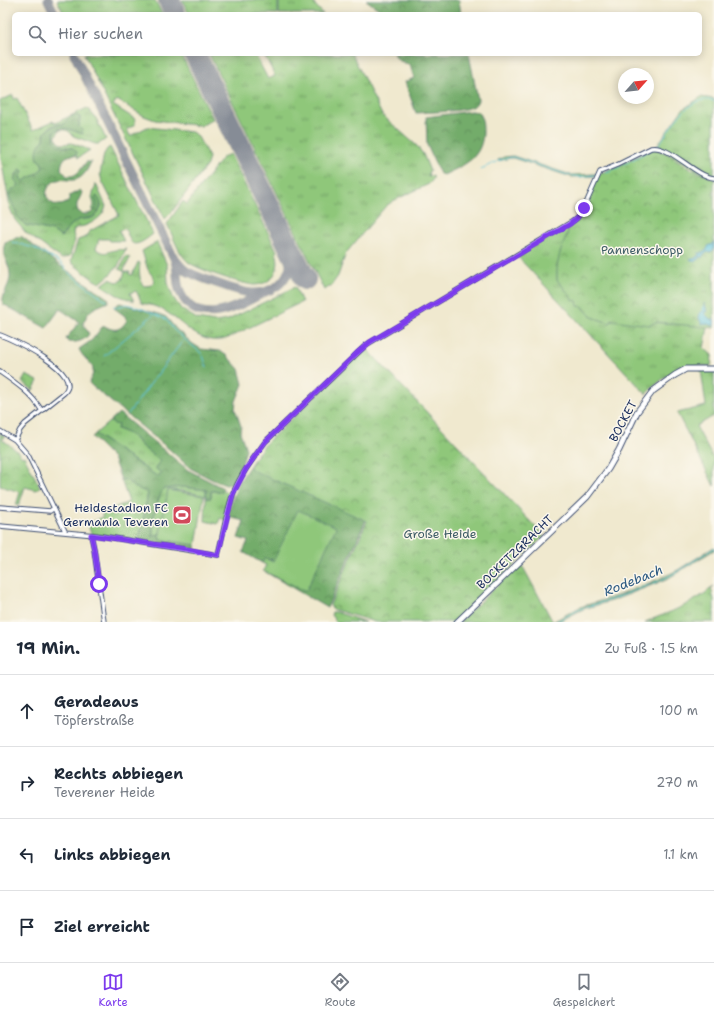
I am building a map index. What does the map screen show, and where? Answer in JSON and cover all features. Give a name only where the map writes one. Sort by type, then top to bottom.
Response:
[{"type":"street","points":[[0,526],[91,535],[218,555],[233,494],[246,469],[265,442],[370,342],[570,224],[577,218],[584,208],[599,172],[654,147],[666,152],[705,176],[714,178]]},
{"type":"street","points":[[0,334],[19,342],[58,368],[69,384],[68,389],[20,430],[16,440]]},
{"type":"street","name":"BOCKET","points":[[587,497],[608,469],[637,412],[653,391],[675,375],[686,370],[714,369]]},
{"type":"street","points":[[0,372],[35,400],[42,410]]},
{"type":"street","points":[[0,431],[16,440],[32,460],[65,531]]},
{"type":"street","name":"BOCKETZGRACHT","points":[[457,622],[587,497]]},
{"type":"street","points":[[0,506],[50,511],[54,508]]},
{"type":"street","points":[[91,535],[104,622]]},
{"type":"green space","points":[[57,0],[155,0],[161,12],[63,12]]},
{"type":"green space","points":[[182,0],[278,0],[278,12],[188,12]]},
{"type":"green space","points":[[279,0],[311,0],[321,12],[279,12]]},
{"type":"green space","points":[[366,0],[459,0],[461,12],[383,12]]},
{"type":"green space","points":[[85,56],[182,56],[213,119],[201,126],[155,120],[144,116],[117,100],[113,105],[135,119],[135,125],[127,129],[130,136],[147,127],[192,132],[198,137],[209,157],[207,165],[165,219]]},
{"type":"green space","points":[[210,56],[256,56],[268,79],[275,76],[265,56],[353,56],[382,115],[417,146],[423,154],[430,171],[428,172],[430,177],[433,176],[429,184],[393,201],[385,207],[346,253],[338,276],[331,286],[324,290]]},
{"type":"green space","points":[[395,56],[469,56],[478,100],[474,106],[466,109],[444,112],[416,113],[405,82],[414,78],[410,65],[398,60]]},
{"type":"green space","points":[[13,95],[14,99],[17,98],[33,130],[53,121],[55,123],[87,108],[96,118],[106,139],[99,144],[95,144],[73,136],[68,131],[60,130],[56,135],[56,138],[60,144],[72,143],[90,150],[78,158],[76,155],[77,152],[68,147],[57,145],[54,139],[54,132],[65,128],[83,134],[79,127],[80,117],[65,124],[57,124],[45,132],[41,162],[43,167],[37,173],[24,181],[20,178],[23,171],[20,169],[16,175],[15,179],[20,185],[10,192],[25,225],[53,231],[61,237],[75,222],[92,218],[98,213],[101,205],[97,202],[95,210],[92,211],[94,205],[92,197],[96,184],[106,206],[105,209],[93,222],[74,229],[73,234],[75,240],[70,256],[62,259],[26,233],[15,220],[10,208],[0,153],[0,101]]},
{"type":"green space","points":[[701,97],[714,99],[714,177],[704,174],[657,146],[682,110]]},
{"type":"green space","points":[[471,111],[479,112],[482,120],[483,134],[482,143],[479,150],[465,164],[444,175],[440,174],[427,145],[426,117]]},
{"type":"green space","points":[[77,115],[80,117],[79,127],[83,134],[64,128],[54,132],[55,141],[57,144],[73,148],[77,152],[76,155],[65,158],[61,169],[67,176],[70,176],[78,172],[86,162],[91,162],[86,172],[81,177],[76,180],[56,181],[51,184],[46,194],[50,202],[59,205],[69,201],[69,196],[80,190],[82,192],[77,204],[77,209],[80,213],[84,214],[93,212],[96,208],[94,198],[97,196],[101,205],[96,216],[80,219],[75,222],[61,237],[53,231],[25,225],[17,216],[9,195],[10,192],[19,185],[14,179],[20,169],[23,171],[20,178],[24,181],[37,173],[43,167],[41,162],[38,160],[37,152],[38,146],[44,140],[45,132],[53,126],[64,124],[66,120]]},
{"type":"green space","points":[[110,147],[153,234],[138,244],[132,243],[125,228],[119,231],[124,241],[99,239],[96,249],[102,252],[126,249],[117,268],[115,268],[111,274],[100,283],[94,280],[71,261],[78,240],[86,237],[90,231],[119,215],[100,174],[104,154]]},
{"type":"green space","name":"Pannenschopp","points":[[654,148],[666,153],[693,170],[714,179],[714,328],[656,322],[649,325],[612,320],[610,323],[592,317],[584,309],[584,307],[578,306],[577,301],[572,300],[570,295],[557,280],[557,267],[560,253],[571,224],[578,218],[599,174]]},
{"type":"green space","points":[[230,154],[277,251],[277,269],[267,282],[261,284],[255,285],[231,280],[200,269],[188,262],[179,249],[167,224],[183,201],[187,204],[222,158]]},
{"type":"green space","points":[[513,156],[571,175],[596,174],[595,176],[571,177],[513,158],[498,161],[504,157]]},
{"type":"green space","points":[[571,224],[561,252],[557,273],[557,280],[565,290],[585,307],[592,317],[610,323],[612,320],[700,325],[708,327],[704,348],[712,355],[711,366],[689,366],[677,370],[660,381],[646,394],[517,256]]},
{"type":"green space","points":[[21,236],[58,264],[109,299],[108,302],[93,309],[88,314],[83,323],[89,334],[83,340],[68,342],[66,339],[79,322],[60,309],[46,328],[3,304],[3,296],[10,278],[9,269],[4,255],[5,242]]},
{"type":"green space","points":[[157,242],[167,265],[168,283],[173,297],[181,309],[197,319],[215,322],[228,320],[295,287],[302,302],[228,338],[209,340],[201,337],[161,309],[142,303],[136,291],[130,293],[134,301],[117,295],[103,286],[103,284],[110,279],[117,282],[122,280],[125,272],[119,269],[126,256],[130,258],[124,270],[126,272],[130,272],[129,274],[132,275],[138,262],[140,263],[142,284],[144,286],[152,285],[154,280],[148,269],[142,251]]},
{"type":"green space","points":[[120,303],[166,317],[176,329],[193,344],[201,349],[220,351],[239,369],[243,384],[236,401],[235,409],[241,426],[240,432],[246,449],[242,464],[231,484],[226,485],[213,480],[190,468],[89,383],[92,376],[93,367],[79,349],[92,340],[102,327],[105,326],[112,329],[118,329],[122,326],[127,320],[125,316],[114,308]]},
{"type":"green space","name":"Große Heide","points":[[366,348],[544,536],[454,622],[375,622],[332,609],[330,605],[367,521],[252,470],[250,466],[265,444]]},
{"type":"green space","points":[[701,370],[714,371],[714,416],[696,426],[714,460],[714,486],[677,413],[706,406]]},
{"type":"green space","points":[[26,375],[38,381],[33,390],[22,382]]},
{"type":"green space","points":[[119,413],[188,470],[223,488],[222,491],[211,491],[211,498],[206,498],[206,490],[183,487],[163,489],[155,512],[153,537],[160,533],[159,539],[196,545],[195,549],[139,540],[148,493],[134,487],[126,480],[121,480],[113,458],[92,437],[95,434],[158,477],[161,473],[155,468],[160,461],[139,444],[133,437],[117,429],[118,425],[109,422]]},
{"type":"green space","points":[[112,421],[118,425],[117,429],[133,437],[139,444],[160,461],[161,473],[158,477],[95,434]]},
{"type":"green space","points":[[0,433],[5,436],[2,439],[22,457],[24,456],[40,487],[36,490],[25,487],[19,505],[16,505],[20,492],[0,486]]},
{"type":"green space","points":[[258,453],[368,515],[327,608],[267,573],[266,572],[306,591],[271,561],[272,558],[270,560],[265,558],[262,563],[243,552],[248,541],[238,538],[244,521],[228,517],[239,482]]},
{"type":"green space","points":[[121,480],[126,480],[134,487],[148,492],[139,540],[91,534],[88,524],[103,517],[101,513],[129,502]]},
{"type":"green space","points":[[183,487],[206,490],[206,496],[183,491],[168,490],[160,533],[153,537],[155,513],[162,489]]},
{"type":"green space","name":"Heidestadion FC Germania Teveren","points":[[168,490],[204,496],[196,545],[159,539]]},
{"type":"green space","points":[[222,490],[232,495],[225,520],[220,518],[218,524],[205,521],[206,498],[211,498],[211,491]]},
{"type":"green space","points":[[298,510],[336,527],[306,591],[263,571],[266,565],[262,563],[265,558],[273,562]]},
{"type":"green space","points":[[714,547],[714,550],[667,579],[614,600],[583,609],[558,622],[554,621],[580,607],[617,596],[659,579],[678,570]]},
{"type":"green space","points":[[521,565],[553,622],[459,622],[518,566]]},
{"type":"green space","points":[[711,588],[714,600],[714,622],[645,622],[690,603]]},
{"type":"green space","points":[[332,612],[365,622],[336,622],[331,615]]},
{"type":"water","points":[[714,242],[714,249],[710,253],[708,252],[703,255],[702,258],[700,256],[695,262],[690,259],[695,259],[697,256],[698,257],[699,253],[706,251],[709,245],[712,245]]},
{"type":"water","points":[[704,303],[707,312],[704,313],[710,319],[714,320],[714,325],[711,326],[704,323],[702,324],[699,318],[700,312],[703,311],[702,308]]},
{"type":"waterway","points":[[658,146],[674,122],[688,107],[696,102],[705,100],[714,101]]},
{"type":"waterway","points":[[603,173],[617,168],[652,149]]},
{"type":"waterway","points":[[498,161],[513,157],[568,175],[580,177],[596,175]]},
{"type":"waterway","points":[[481,169],[496,162]]},
{"type":"waterway","points":[[12,242],[34,248],[60,262],[70,274],[107,301]]},
{"type":"waterway","points":[[114,306],[117,307],[127,304],[166,319],[174,330],[200,352],[207,367]]},
{"type":"waterway","points":[[104,356],[153,315]]},
{"type":"waterway","points":[[128,414],[184,339]]},
{"type":"waterway","name":"Rodebach","points":[[556,622],[580,609],[616,598],[659,581],[675,573],[714,548]]},
{"type":"taxiway","points":[[48,0],[54,12]]},
{"type":"taxiway","points":[[75,56],[174,258],[179,290],[189,305],[199,311],[210,313],[222,311],[235,307],[269,290]]},
{"type":"taxiway","points":[[175,259],[185,270],[208,280],[247,292],[262,292],[271,290],[284,280],[288,273],[290,264],[291,256],[289,246]]},
{"type":"runway","points":[[169,0],[174,12]]},
{"type":"runway","points":[[196,56],[305,279]]},
{"type":"place","name":"Heidestadion FC Germania Teveren","points":[[182,515]]},
{"type":"route","points":[[99,584],[91,535],[218,555],[233,494],[246,469],[265,442],[357,353],[370,342],[570,224],[581,214],[584,208]]}]
